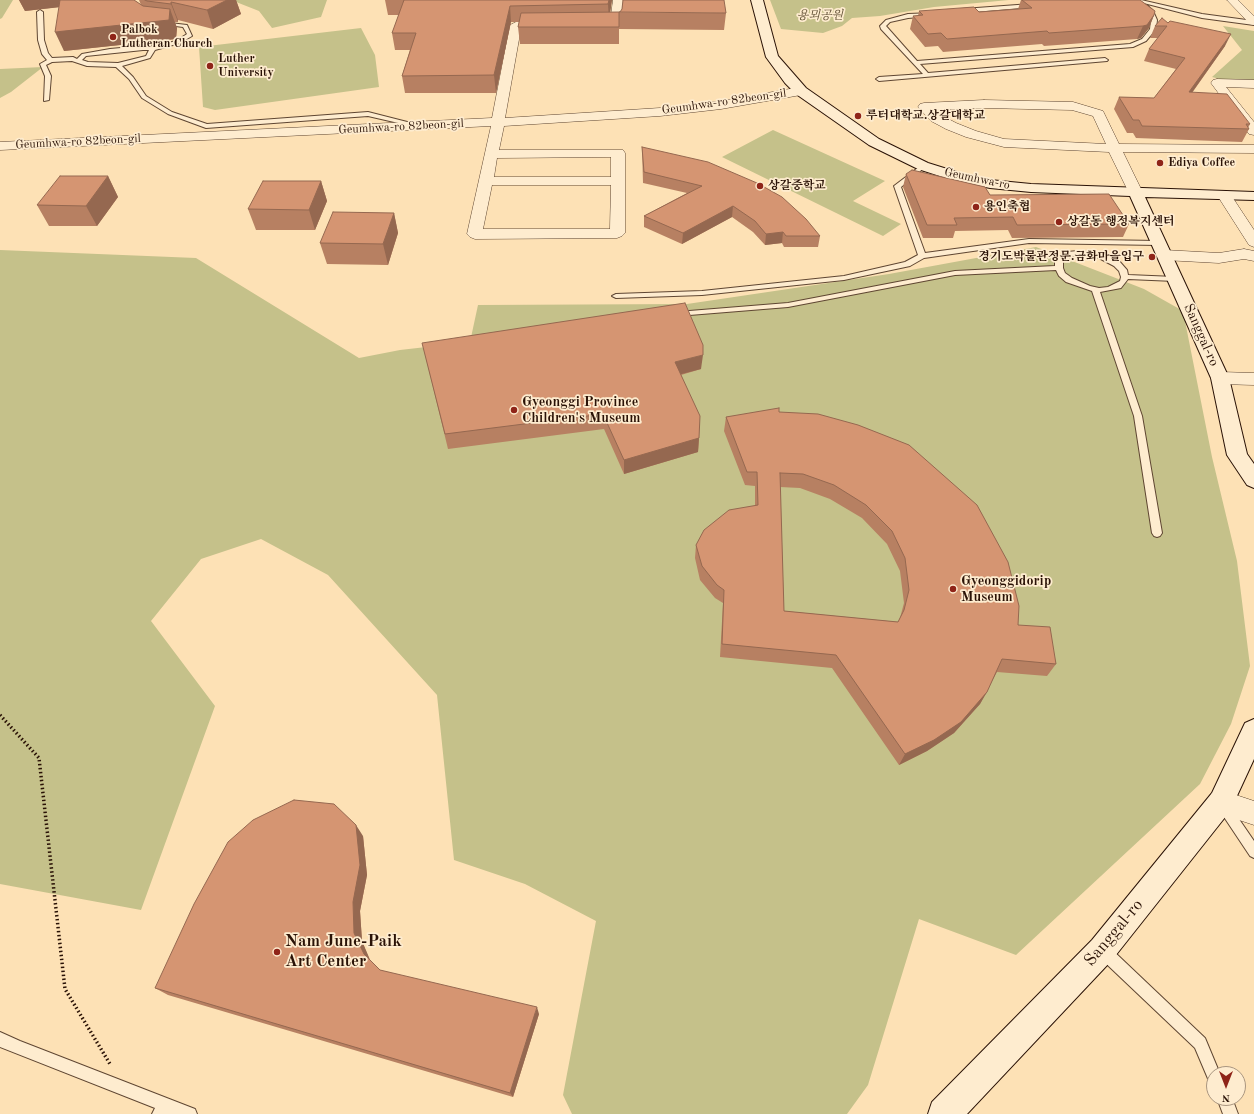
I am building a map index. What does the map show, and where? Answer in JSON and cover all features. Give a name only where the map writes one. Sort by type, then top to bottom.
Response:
[{"type":"street","points":[[592,25],[615,25],[618,0]]},
{"type":"street","name":"Geumhwa-ro","points":[[757,0],[772,57],[790,80],[801,91],[874,142],[923,166],[956,177],[990,184],[1031,188],[1136,193],[1224,194],[1254,196]]},
{"type":"street","points":[[1232,0],[1254,23]]},
{"type":"street","points":[[492,154],[618,153],[616,233],[475,234],[492,154],[516,25],[562,25]]},
{"type":"street","points":[[1254,84],[1217,83],[1254,131]]},
{"type":"street","name":"Geumhwa-ro 82beon-gil","points":[[0,146],[498,122],[660,112],[721,105],[801,91]]},
{"type":"street","points":[[1136,193],[1115,148],[1098,114],[1073,106],[984,104],[924,107],[936,118],[957,129],[1004,143],[1115,148],[1254,148]]},
{"type":"street","points":[[486,181],[617,181]]},
{"type":"street","name":"Sanggal-ro","points":[[1136,193],[1220,378],[1237,455],[1254,480]]},
{"type":"street","points":[[1224,194],[1254,242]]},
{"type":"street","points":[[1162,249],[1219,258],[1244,254],[1254,256]]},
{"type":"street","points":[[1220,378],[1254,379]]},
{"type":"street","name":"Sanggal-ro","points":[[944,1114],[1102,950],[1221,802],[1254,731]]},
{"type":"street","points":[[1221,802],[1254,813]]},
{"type":"lane","points":[[1136,0],[1202,16],[1254,23]]},
{"type":"lane","points":[[916,63],[1131,46],[1144,40],[1153,29],[1154,20],[1150,10],[1136,0]]},
{"type":"lane","points":[[956,12],[1035,6]]},
{"type":"lane","points":[[40,12],[39,18],[42,28],[40,40],[46,54],[52,60]]},
{"type":"lane","points":[[927,75],[884,29],[883,26],[888,21],[908,16],[940,13]]},
{"type":"lane","points":[[79,60],[84,55],[110,51],[143,48],[153,50],[178,42],[190,35],[185,26],[159,23]]},
{"type":"lane","points":[[46,100],[48,76],[43,64],[52,60],[79,60],[87,64],[118,65],[148,57],[153,50]]},
{"type":"lane","points":[[1034,54],[1046,65]]},
{"type":"lane","points":[[880,79],[1105,60]]},
{"type":"lane","points":[[118,65],[131,78],[144,98],[170,113],[206,126],[368,114],[418,126]]},
{"type":"lane","points":[[922,256],[897,186],[923,166]]},
{"type":"lane","points":[[616,296],[702,293],[844,278],[907,264],[922,256],[1030,241],[1162,249]]},
{"type":"lane","points":[[1088,253],[1109,259],[1117,264],[1125,276],[1123,282],[1118,286],[1109,289],[1095,289],[1069,280],[1062,274],[1059,268],[1060,262],[1063,258],[1070,254],[1088,253]]},
{"type":"lane","points":[[671,314],[788,305],[955,273],[1059,268]]},
{"type":"lane","points":[[1125,276],[1175,279]]},
{"type":"lane","points":[[1095,289],[1138,416],[1157,534]]},
{"type":"lane","points":[[1221,802],[1254,852]]},
{"type":"lane","points":[[1102,950],[1200,1043],[1210,1066]]},
{"type":"lane","points":[[0,1039],[16,1047],[126,1090],[163,1110],[190,1114]]},
{"type":"path","points":[[0,715],[39,758],[65,989],[126,1090]]},
{"type":"green space","points":[[0,0],[13,0],[0,19]]},
{"type":"green space","points":[[231,0],[327,0],[321,17],[272,28],[259,11]]},
{"type":"green space","name":"용뫼공원","points":[[770,0],[1009,0],[934,7],[880,16],[852,18],[842,26],[823,33],[781,29]]},
{"type":"green space","points":[[1223,26],[1254,31],[1254,81],[1223,80],[1212,77],[1242,50]]},
{"type":"green space","points":[[361,28],[375,55],[379,87],[215,110],[203,107],[199,47]]},
{"type":"green space","points":[[43,67],[11,92],[0,98],[0,69]]},
{"type":"green space","points":[[773,130],[885,181],[853,201],[901,224],[883,236],[722,157]]},
{"type":"green space","points":[[1036,247],[1144,289],[1183,311],[1212,457],[1237,561],[1250,666],[1231,724],[1200,784],[1016,955],[919,919],[868,1085],[847,1114],[572,1114],[563,1095],[596,921],[525,884],[454,860],[437,695],[328,575],[261,539],[201,559],[151,621],[215,706],[141,910],[0,884],[0,250],[196,258],[359,358],[400,350],[470,342],[478,305],[687,304],[889,274]]},
{"type":"building","points":[[60,0],[134,0],[143,6],[170,9],[169,20],[55,32]]},
{"type":"building","points":[[145,0],[227,0],[207,10],[171,2],[171,4]]},
{"type":"building","points":[[404,0],[609,0],[608,4],[510,6],[494,75],[402,76],[416,33],[392,33]]},
{"type":"building","points":[[623,0],[724,0],[726,13],[620,12],[622,9]]},
{"type":"building","points":[[1022,0],[1140,0],[1155,11],[1147,25],[1143,26],[1049,33],[1047,31],[947,39],[941,33],[928,34],[913,16],[923,15],[919,11],[974,7],[979,12],[1032,8]]},
{"type":"building","points":[[619,12],[619,27],[518,27],[521,13]]},
{"type":"building","points":[[1162,18],[1168,23],[1170,21],[1231,34],[1189,92],[1227,94],[1250,124],[1246,124],[1249,129],[1142,126],[1139,120],[1133,120],[1119,97],[1154,98],[1185,58],[1149,49],[1167,26],[1155,26]]},
{"type":"building","points":[[642,147],[708,162],[757,183],[782,197],[806,219],[820,236],[786,236],[783,232],[766,234],[755,221],[733,206],[683,233],[644,216],[702,186],[644,172]]},
{"type":"building","points":[[912,170],[985,187],[990,195],[1109,194],[1129,224],[1017,225],[1013,217],[954,218],[957,225],[927,225],[906,174]]},
{"type":"building","points":[[60,176],[108,176],[86,206],[37,205]]},
{"type":"building","points":[[263,181],[321,181],[309,210],[248,209]]},
{"type":"building","points":[[333,212],[394,213],[383,244],[320,243]]},
{"type":"building","name":"Gyeonggi Province Children's Museum","points":[[685,303],[703,345],[703,355],[675,362],[700,416],[699,438],[624,460],[603,414],[445,434],[422,343]]},
{"type":"building","name":"Gyeonggidorip Museum","points":[[779,408],[779,412],[818,414],[858,425],[909,445],[977,505],[1008,562],[1019,606],[1018,625],[1050,627],[1056,664],[1002,659],[987,692],[961,722],[934,740],[905,754],[836,655],[722,644],[724,590],[717,585],[702,566],[696,545],[704,530],[729,510],[758,505],[757,472],[747,472],[726,417]],"holes":[[[780,473],[803,474],[834,485],[866,505],[892,531],[905,558],[909,590],[904,610],[898,622],[784,611]]]},
{"type":"building","name":"Nam June-Paik Art Center","points":[[294,800],[334,804],[356,825],[360,865],[353,902],[354,933],[364,954],[380,970],[537,1007],[510,1093],[155,988],[194,904],[228,842],[253,820]]},
{"type":"place","name":"Palbok Lutheran Church","points":[[113,37]]},
{"type":"place","name":"Luther University","points":[[210,66]]},
{"type":"place","name":"루터대학교.상갈대학교","points":[[858,116]]},
{"type":"place","name":"Ediya Coffee","points":[[1160,163]]},
{"type":"place","name":"상갈중학교","points":[[760,186]]},
{"type":"place","name":"용인축협","points":[[976,207]]},
{"type":"place","name":"상갈동 행정복지센터","points":[[1059,222]]},
{"type":"place","name":"경기도박물관정문.금화마을입구","points":[[1152,257]]},
{"type":"place","name":"Gyeonggi Province Children's Museum","points":[[514,410]]},
{"type":"place","name":"Gyeonggidorip Museum","points":[[953,589]]},
{"type":"place","name":"Nam June-Paik Art Center","points":[[277,952]]}]
